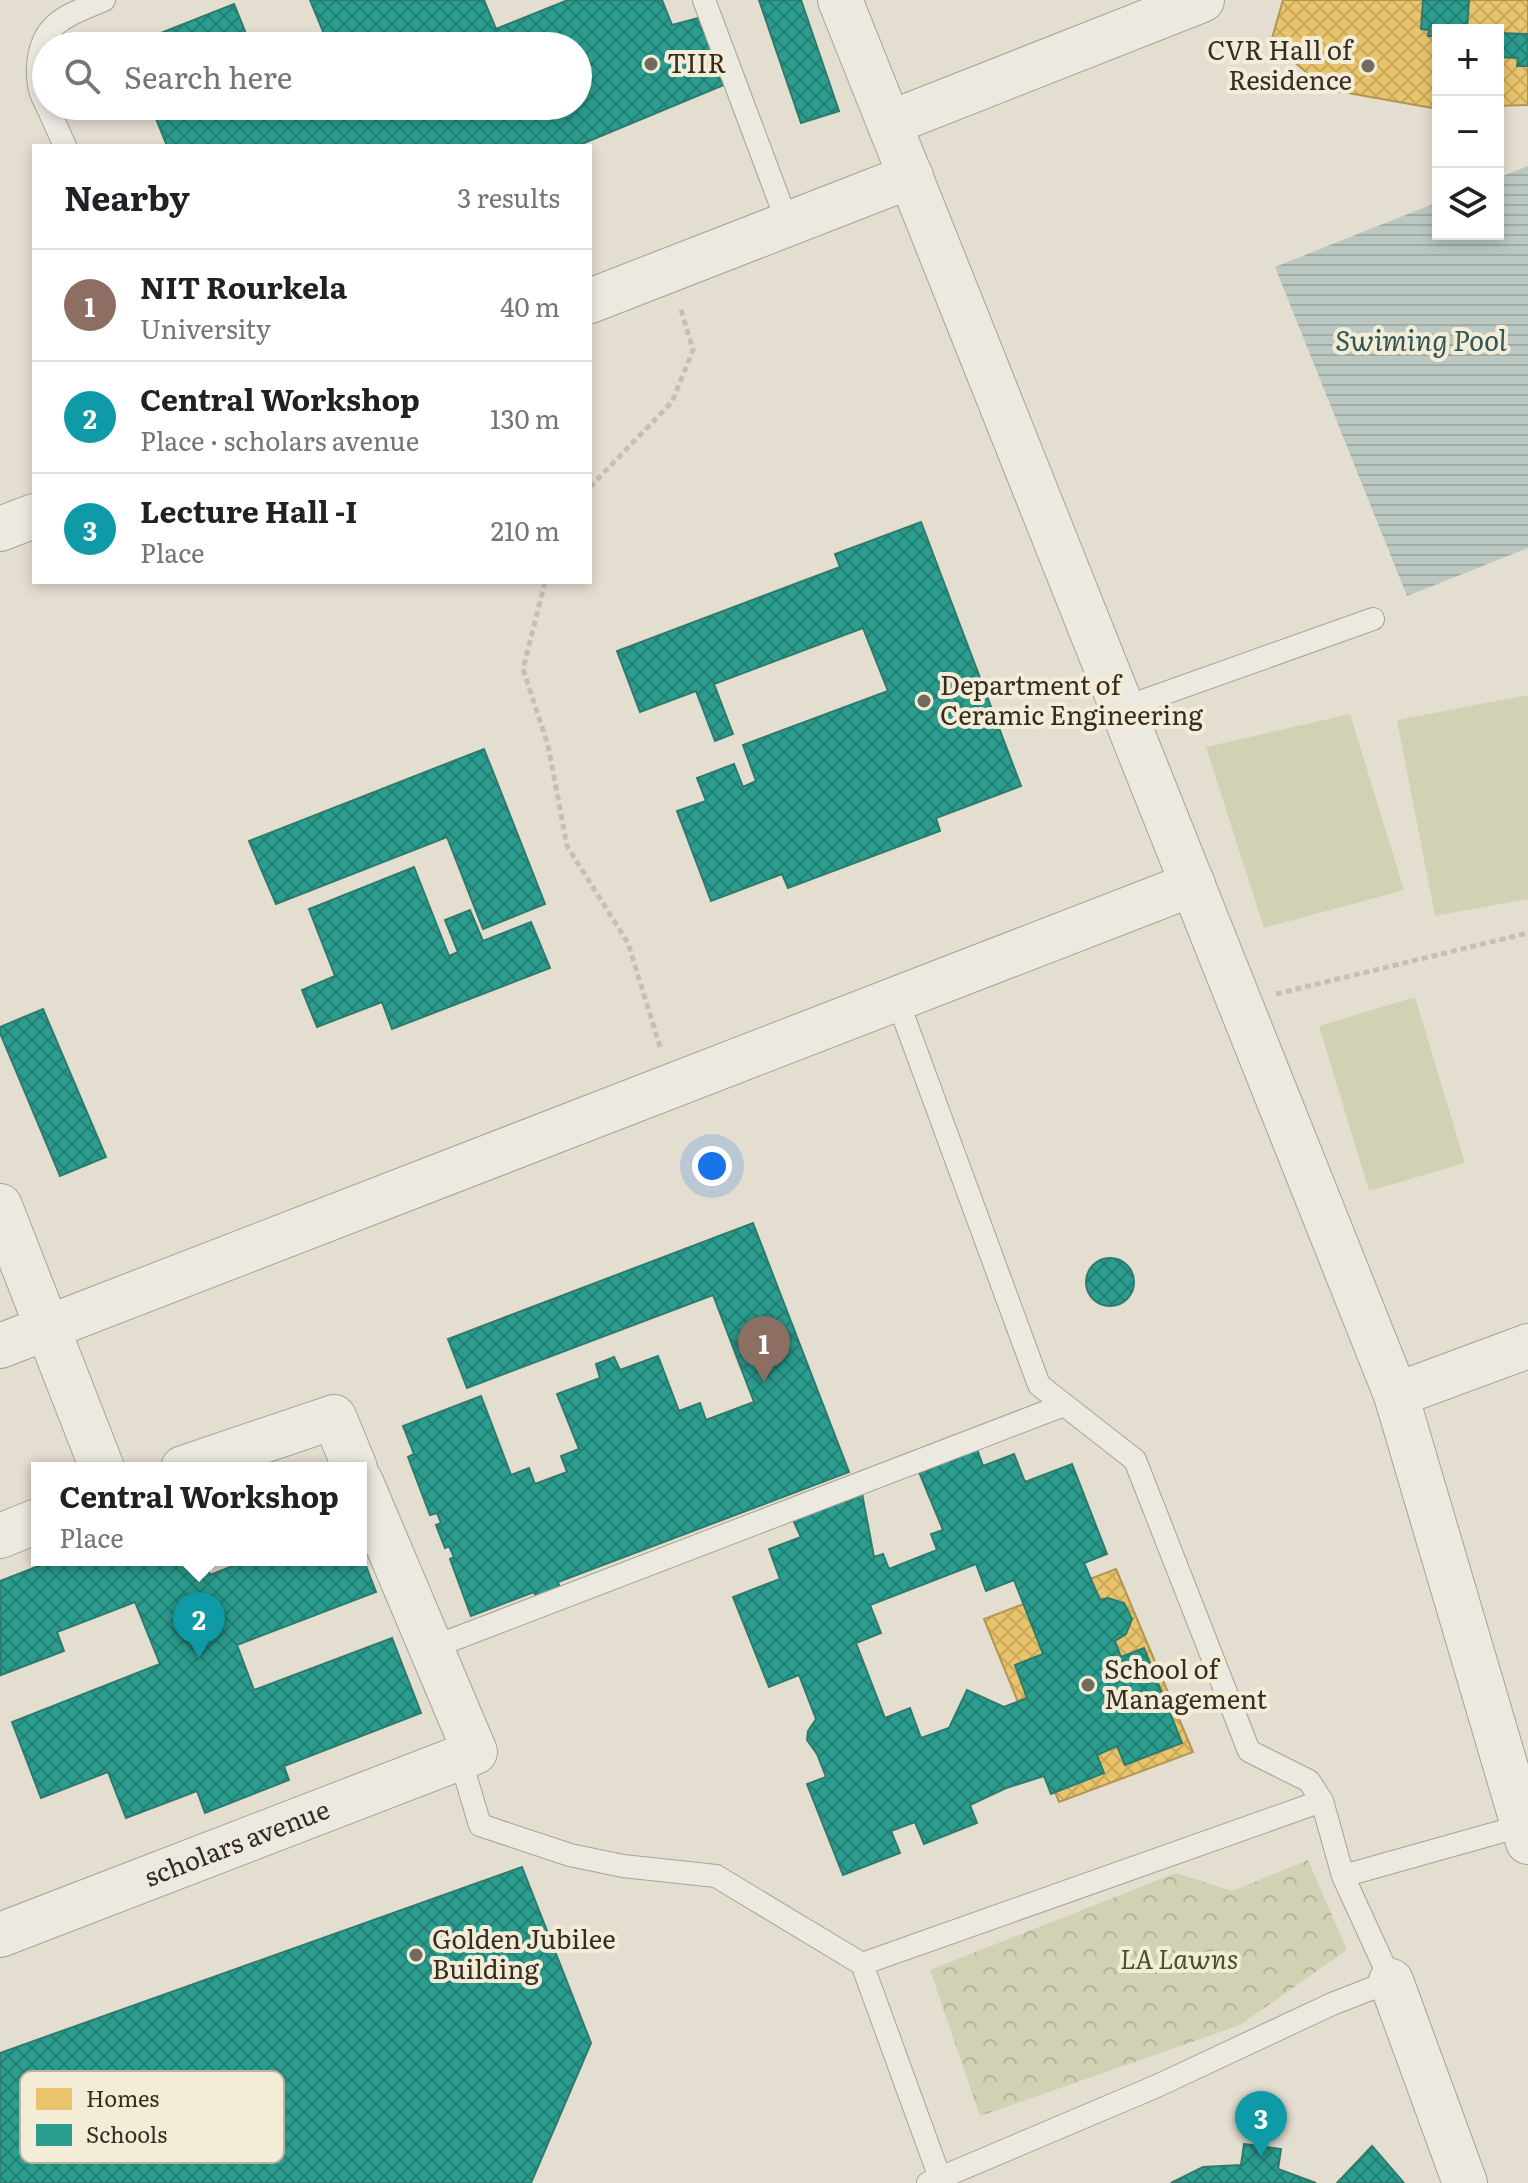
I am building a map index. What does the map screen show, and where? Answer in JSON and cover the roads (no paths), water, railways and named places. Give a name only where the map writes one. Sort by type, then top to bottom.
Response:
[{"type":"street","points":[[840,0],[1396,1395],[1525,1834]]},
{"type":"street","points":[[890,123],[1202,0]]},
{"type":"street","points":[[592,300],[911,176]]},
{"type":"street","points":[[0,529],[32,517]]},
{"type":"street","points":[[0,1346],[1193,884]]},
{"type":"street","points":[[0,1206],[100,1462]]},
{"type":"street","points":[[1396,1395],[1528,1346]]},
{"type":"street","points":[[201,1462],[334,1417],[353,1462]]},
{"type":"street","points":[[367,1496],[431,1648],[468,1755]]},
{"type":"street","points":[[0,1536],[31,1523]]},
{"type":"street","name":"scholars avenue","points":[[0,1935],[468,1755]]},
{"type":"street","points":[[1391,1981],[1465,2183]]},
{"type":"lane","points":[[49,32],[74,12],[104,0]]},
{"type":"lane","points":[[704,0],[788,224]]},
{"type":"lane","points":[[53,120],[64,144]]},
{"type":"lane","points":[[1123,708],[1373,619]]},
{"type":"lane","points":[[468,1755],[480,1825],[570,1855],[623,1866],[716,1876],[862,1964],[933,2180],[1157,2086],[1332,2004],[1391,1981],[1343,1876],[1322,1801],[1309,1781],[1249,1751],[1135,1460],[1039,1385],[897,999]]},
{"type":"lane","points":[[431,1648],[1064,1405]]},
{"type":"lane","points":[[862,1964],[1322,1801]]},
{"type":"lane","points":[[1343,1876],[1525,1834]]},
{"type":"water","name":"Swiming Pool","points":[[1528,166],[1528,548],[1407,596],[1275,267],[1432,204],[1432,240],[1504,240],[1504,176]]},
{"type":"place","name":"TIIR","points":[[651,64]]},
{"type":"place","name":"CVR Hall of Residence","points":[[1368,66]]},
{"type":"place","name":"Department of Ceramic Engineering","points":[[924,701]]},
{"type":"place","name":"NIT Rourkela","points":[[764,1382]]},
{"type":"place","name":"Central Workshop","points":[[199,1658]]},
{"type":"place","name":"School of Management","points":[[1088,1685]]},
{"type":"place","name":"Golden Jubilee Building","points":[[416,1955]]},
{"type":"place","name":"Lecture Hall -I","points":[[1261,2157]]},
{"type":"park label","name":"LA Lawns","points":[[1179,1960]]}]
